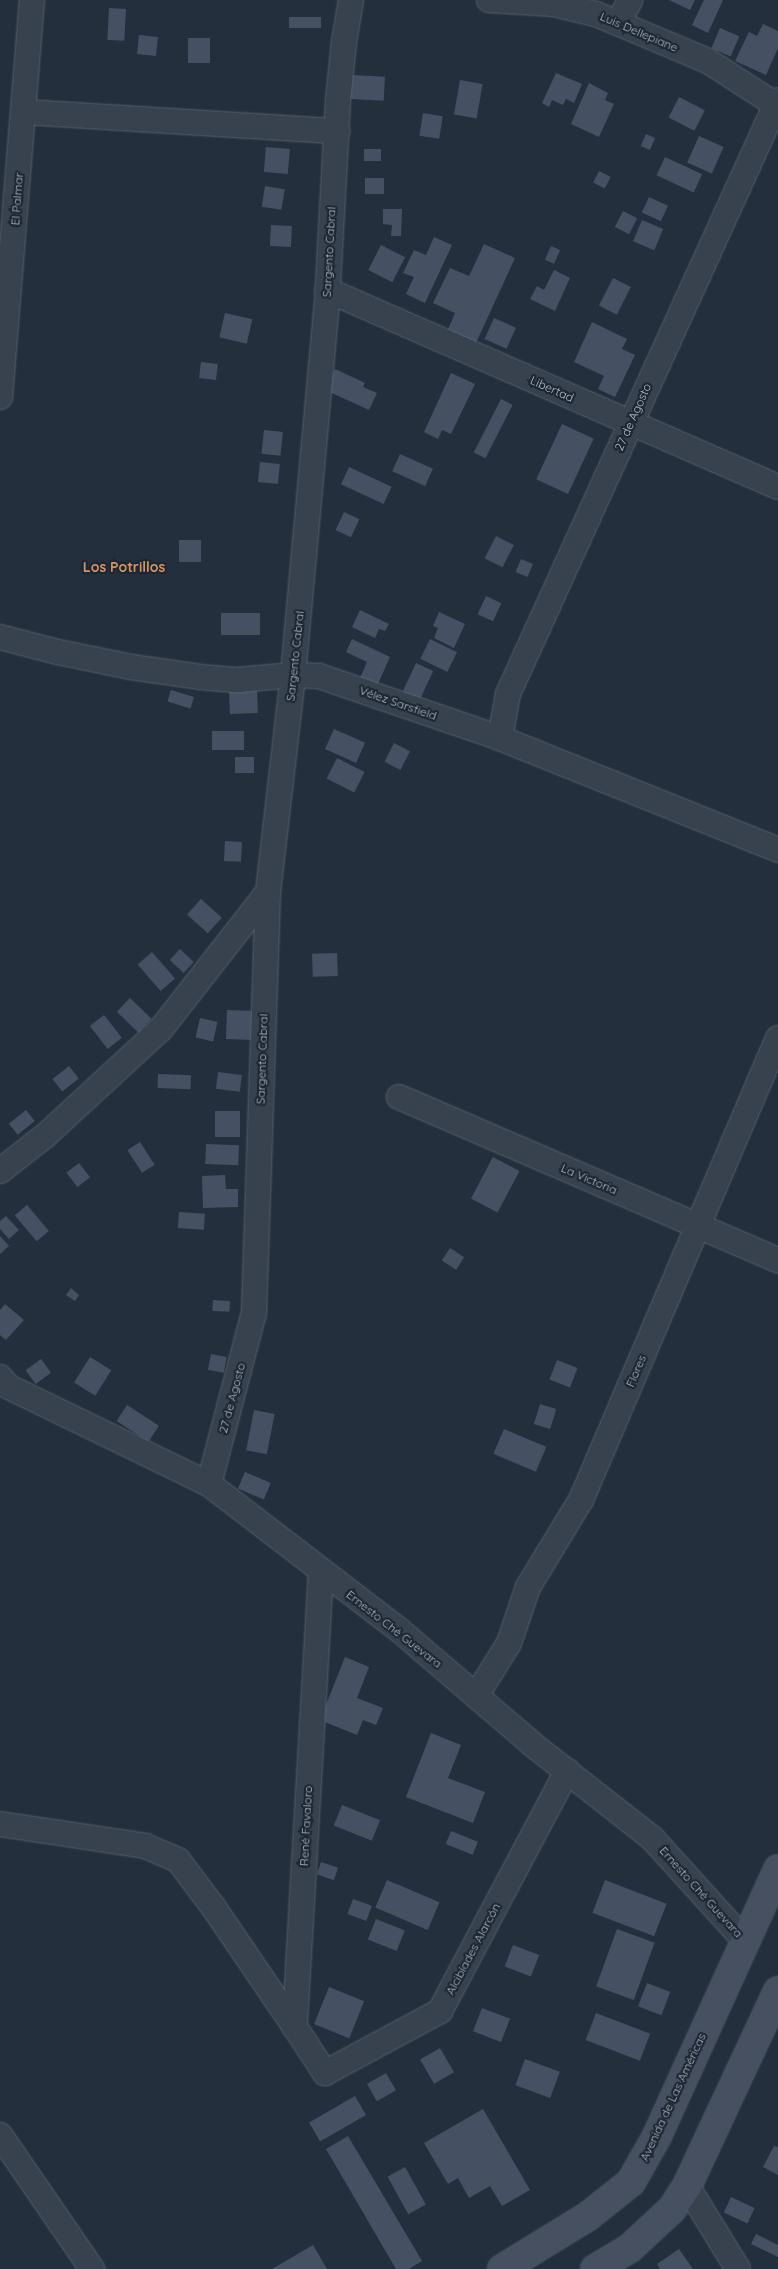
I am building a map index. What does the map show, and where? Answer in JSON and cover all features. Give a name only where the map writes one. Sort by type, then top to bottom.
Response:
[{"type":"main road","name":"Avenida de Las Américas","points":[[502,2269],[587,2218],[631,2182],[657,2136],[778,1869]]},
{"type":"main road","points":[[596,2269],[630,2248],[672,2209],[687,2186],[778,1991]]},
{"type":"street","name":"El Palmar","points":[[0,397],[32,0]]},
{"type":"street","name":"Sargento Cabral","points":[[254,1313],[268,892],[294,675],[327,290],[336,130],[344,42],[351,0]]},
{"type":"street","name":"Luis Dellepiane","points":[[489,0],[554,4],[596,14],[708,61],[777,103]]},
{"type":"street","points":[[618,23],[630,0]]},
{"type":"street","name":"27 de Agosto","points":[[500,738],[508,694],[630,422],[777,103]]},
{"type":"street","points":[[24,112],[336,130]]},
{"type":"street","name":"Libertad","points":[[327,290],[778,487]]},
{"type":"street","name":"Vélez Sarsfield","points":[[0,637],[58,652],[131,667],[200,677],[238,680],[294,675],[319,676],[500,738],[778,850]]},
{"type":"street","points":[[0,1171],[46,1135],[161,1029],[268,892]]},
{"type":"street","name":"Flores","points":[[476,1696],[509,1643],[528,1587],[580,1500],[778,1038]]},
{"type":"street","name":"La Victoria","points":[[399,1097],[778,1260]]},
{"type":"street","name":"27 de Agosto","points":[[209,1484],[254,1313]]},
{"type":"street","name":"Ernesto Ché Guevara","points":[[3,1383],[209,1484],[321,1572],[398,1628],[476,1696],[652,1838],[745,1941]]},
{"type":"street","name":"René Favaloro","points":[[295,2027],[321,1572]]},
{"type":"street","name":"Alcibíades Alarcón","points":[[295,2027],[325,2073],[440,2011],[567,1771]]},
{"type":"street","points":[[0,1824],[145,1846],[178,1860],[214,1908],[295,2027]]},
{"type":"street","points":[[0,2135],[92,2269]]},
{"type":"street","points":[[687,2186],[738,2269]]},
{"type":"building","points":[[669,0],[695,0],[690,10]]},
{"type":"building","points":[[704,0],[723,0],[708,33],[692,25]]},
{"type":"building","points":[[109,8],[126,9],[124,41],[107,40]]},
{"type":"building","points":[[289,17],[321,17],[321,28],[289,28]]},
{"type":"building","points":[[763,24],[778,31],[778,48],[766,75],[735,61],[749,32],[757,36]]},
{"type":"building","points":[[720,28],[739,36],[731,56],[711,48]]},
{"type":"building","points":[[139,35],[158,37],[156,56],[137,54]]},
{"type":"building","points":[[188,38],[210,38],[210,63],[188,63]]},
{"type":"building","points":[[556,73],[582,84],[574,103],[566,99],[563,105],[552,100],[549,107],[542,103]]},
{"type":"building","points":[[352,75],[385,77],[384,101],[351,99]]},
{"type":"building","points":[[460,80],[483,84],[477,118],[454,114]]},
{"type":"building","points":[[589,83],[608,93],[605,100],[614,104],[599,137],[571,124]]},
{"type":"building","points":[[679,97],[705,110],[694,131],[669,117]]},
{"type":"building","points":[[423,113],[443,116],[439,139],[419,136]]},
{"type":"building","points":[[646,134],[655,138],[650,150],[641,146]]},
{"type":"building","points":[[699,136],[724,147],[712,173],[687,162]]},
{"type":"building","points":[[266,147],[290,149],[288,174],[264,172]]},
{"type":"building","points":[[364,149],[381,149],[381,161],[364,161]]},
{"type":"building","points":[[665,157],[702,174],[694,192],[657,175]]},
{"type":"building","points":[[599,171],[611,177],[605,188],[593,183]]},
{"type":"building","points":[[365,178],[384,178],[384,194],[365,194]]},
{"type":"building","points":[[265,186],[285,189],[281,210],[262,207]]},
{"type":"building","points":[[649,197],[668,206],[661,221],[642,212]]},
{"type":"building","points":[[383,209],[402,209],[401,236],[391,236],[392,225],[383,224]]},
{"type":"building","points":[[623,211],[637,218],[629,234],[615,227]]},
{"type":"building","points":[[642,220],[663,229],[654,250],[633,241]]},
{"type":"building","points":[[271,225],[292,226],[291,247],[270,246]]},
{"type":"building","points":[[434,237],[452,245],[425,303],[406,294],[414,277],[403,273],[414,250],[426,255]]},
{"type":"building","points":[[484,244],[515,258],[475,345],[447,332],[455,313],[433,303],[450,268],[469,276]]},
{"type":"building","points":[[381,245],[405,257],[392,282],[368,270]]},
{"type":"building","points":[[551,246],[560,250],[554,264],[545,260]]},
{"type":"building","points":[[554,270],[570,278],[555,311],[530,299],[537,286],[544,290]]},
{"type":"building","points":[[613,278],[631,287],[617,315],[599,306]]},
{"type":"building","points":[[225,313],[252,319],[247,344],[219,337]]},
{"type":"building","points":[[494,318],[516,328],[507,349],[485,339]]},
{"type":"building","points":[[592,322],[627,339],[622,349],[635,355],[615,397],[598,389],[604,376],[574,362]]},
{"type":"building","points":[[201,362],[218,364],[216,380],[199,378]]},
{"type":"building","points":[[335,369],[365,383],[363,387],[377,393],[369,410],[325,390]]},
{"type":"building","points":[[451,373],[475,384],[451,434],[442,430],[438,439],[424,432]]},
{"type":"building","points":[[501,399],[513,405],[485,458],[474,452]]},
{"type":"building","points":[[562,424],[594,439],[568,494],[536,479]]},
{"type":"building","points":[[264,430],[283,432],[280,456],[261,454]]},
{"type":"building","points":[[400,454],[433,469],[425,486],[392,471]]},
{"type":"building","points":[[260,462],[280,464],[278,484],[258,482]]},
{"type":"building","points":[[349,467],[392,487],[384,504],[341,484]]},
{"type":"building","points":[[344,512],[359,519],[351,537],[336,530]]},
{"type":"building","points":[[496,536],[514,545],[502,567],[485,558]]},
{"type":"building","points":[[179,540],[201,540],[201,562],[179,562]]},
{"type":"building","points":[[521,559],[533,564],[527,577],[516,572]]},
{"type":"building","points":[[486,596],[501,603],[493,621],[478,614]]},
{"type":"building","points":[[360,610],[389,624],[385,631],[379,629],[375,638],[352,627]]},
{"type":"building","points":[[439,612],[465,624],[454,648],[434,638],[438,628],[433,626]]},
{"type":"building","points":[[221,613],[260,613],[260,635],[221,635]]},
{"type":"building","points":[[352,639],[390,657],[377,686],[360,678],[367,662],[346,652]]},
{"type":"building","points":[[430,639],[457,652],[447,672],[420,659]]},
{"type":"building","points":[[416,663],[433,671],[419,702],[402,694]]},
{"type":"building","points":[[257,688],[258,713],[230,714],[229,689]]},
{"type":"building","points":[[171,690],[194,697],[190,708],[167,701]]},
{"type":"building","points":[[334,729],[365,743],[356,763],[325,749]]},
{"type":"building","points":[[212,731],[244,731],[244,750],[212,750]]},
{"type":"building","points":[[394,743],[410,751],[401,770],[384,762]]},
{"type":"building","points":[[235,757],[254,757],[254,773],[235,773]]},
{"type":"building","points":[[337,758],[365,772],[354,793],[327,778]]},
{"type":"building","points":[[225,841],[242,842],[241,862],[224,861]]},
{"type":"building","points":[[201,899],[222,918],[208,933],[187,915]]},
{"type":"building","points":[[180,949],[194,962],[184,973],[170,960]]},
{"type":"building","points":[[152,952],[175,978],[161,991],[138,964]]},
{"type":"building","points":[[337,953],[338,976],[313,977],[312,954]]},
{"type":"building","points":[[130,998],[152,1019],[138,1033],[117,1012]]},
{"type":"building","points":[[227,1010],[255,1011],[254,1040],[226,1039]]},
{"type":"building","points":[[104,1015],[122,1038],[108,1049],[90,1026]]},
{"type":"building","points":[[200,1018],[218,1022],[213,1042],[196,1037]]},
{"type":"building","points":[[69,1066],[79,1079],[62,1092],[52,1079]]},
{"type":"building","points":[[218,1072],[242,1075],[240,1092],[216,1089]]},
{"type":"building","points":[[158,1074],[191,1075],[190,1089],[158,1088]]},
{"type":"building","points":[[26,1110],[35,1121],[18,1135],[9,1124]]},
{"type":"building","points":[[215,1111],[240,1111],[240,1137],[215,1137]]},
{"type":"building","points":[[140,1142],[155,1165],[142,1173],[127,1150]]},
{"type":"building","points":[[206,1144],[239,1145],[238,1165],[205,1164]]},
{"type":"building","points":[[493,1157],[519,1171],[497,1213],[471,1198]]},
{"type":"building","points":[[79,1163],[90,1177],[77,1187],[66,1173]]},
{"type":"building","points":[[225,1175],[226,1189],[238,1189],[238,1207],[203,1208],[202,1176]]},
{"type":"building","points":[[27,1205],[49,1231],[37,1241],[15,1215]]},
{"type":"building","points":[[179,1212],[205,1214],[204,1230],[178,1228]]},
{"type":"building","points":[[6,1216],[19,1230],[9,1239],[0,1229],[0,1221]]},
{"type":"building","points":[[0,1236],[9,1246],[0,1254]]},
{"type":"building","points":[[450,1248],[464,1257],[456,1270],[442,1261]]},
{"type":"building","points":[[71,1288],[79,1295],[75,1301],[66,1295]]},
{"type":"building","points":[[213,1300],[230,1301],[229,1312],[212,1311]]},
{"type":"building","points":[[5,1304],[24,1320],[6,1340],[0,1335],[0,1310]]},
{"type":"building","points":[[211,1354],[227,1357],[224,1373],[208,1370]]},
{"type":"building","points":[[90,1357],[111,1370],[95,1396],[74,1382]]},
{"type":"building","points":[[41,1359],[51,1373],[36,1384],[26,1370]]},
{"type":"building","points":[[557,1360],[578,1368],[570,1387],[549,1380]]},
{"type":"building","points":[[540,1404],[556,1409],[550,1429],[534,1424]]},
{"type":"building","points":[[127,1405],[159,1426],[149,1442],[117,1421]]},
{"type":"building","points":[[254,1410],[275,1414],[267,1454],[246,1450]]},
{"type":"building","points":[[504,1429],[546,1447],[536,1472],[493,1454]]},
{"type":"building","points":[[245,1472],[271,1483],[264,1500],[238,1489]]},
{"type":"building","points":[[345,1657],[369,1667],[357,1698],[383,1708],[376,1725],[363,1720],[357,1735],[320,1720]]},
{"type":"building","points":[[431,1733],[461,1745],[448,1778],[485,1792],[473,1823],[406,1797]]},
{"type":"building","points":[[342,1805],[380,1820],[372,1841],[334,1825]]},
{"type":"building","points":[[451,1831],[478,1842],[473,1855],[446,1844]]},
{"type":"building","points":[[321,1862],[338,1868],[334,1880],[317,1874]]},
{"type":"building","points":[[387,1880],[439,1902],[428,1930],[375,1908]]},
{"type":"building","points":[[605,1880],[667,1904],[654,1936],[592,1913]]},
{"type":"building","points":[[353,1899],[372,1906],[366,1921],[348,1914]]},
{"type":"building","points":[[376,1919],[405,1931],[397,1951],[368,1939]]},
{"type":"building","points":[[617,1929],[655,1943],[634,2000],[596,1986]]},
{"type":"building","points":[[513,1945],[539,1955],[531,1977],[505,1966]]},
{"type":"building","points":[[647,1983],[670,1992],[661,2015],[638,2006]]},
{"type":"building","points":[[329,1987],[364,2001],[349,2038],[314,2024]]},
{"type":"building","points":[[482,2008],[510,2019],[501,2042],[473,2031]]},
{"type":"building","points":[[596,2013],[650,2034],[640,2061],[586,2040]]},
{"type":"building","points":[[440,2048],[454,2072],[434,2084],[420,2060]]},
{"type":"building","points":[[525,2059],[560,2072],[550,2098],[515,2085]]},
{"type":"building","points":[[386,2073],[396,2090],[377,2101],[367,2084]]},
{"type":"building","points":[[355,2096],[366,2115],[320,2142],[309,2122]]},
{"type":"building","points":[[483,2109],[530,2190],[502,2206],[490,2186],[469,2198],[458,2178],[448,2184],[424,2143]]},
{"type":"building","points":[[348,2136],[422,2261],[409,2269],[396,2269],[326,2149]]},
{"type":"building","points":[[774,2146],[778,2147],[778,2175],[763,2167]]},
{"type":"building","points":[[405,2167],[426,2205],[408,2214],[388,2177]]},
{"type":"building","points":[[731,2197],[755,2208],[747,2223],[724,2212]]},
{"type":"building","points":[[756,2234],[778,2245],[778,2257],[751,2244]]},
{"type":"building","points":[[313,2245],[327,2269],[272,2269]]},
{"type":"building","points":[[679,2249],[693,2269],[660,2269],[657,2264]]},
{"type":"district","name":"Los Potrillos","points":[[124,567]]}]
